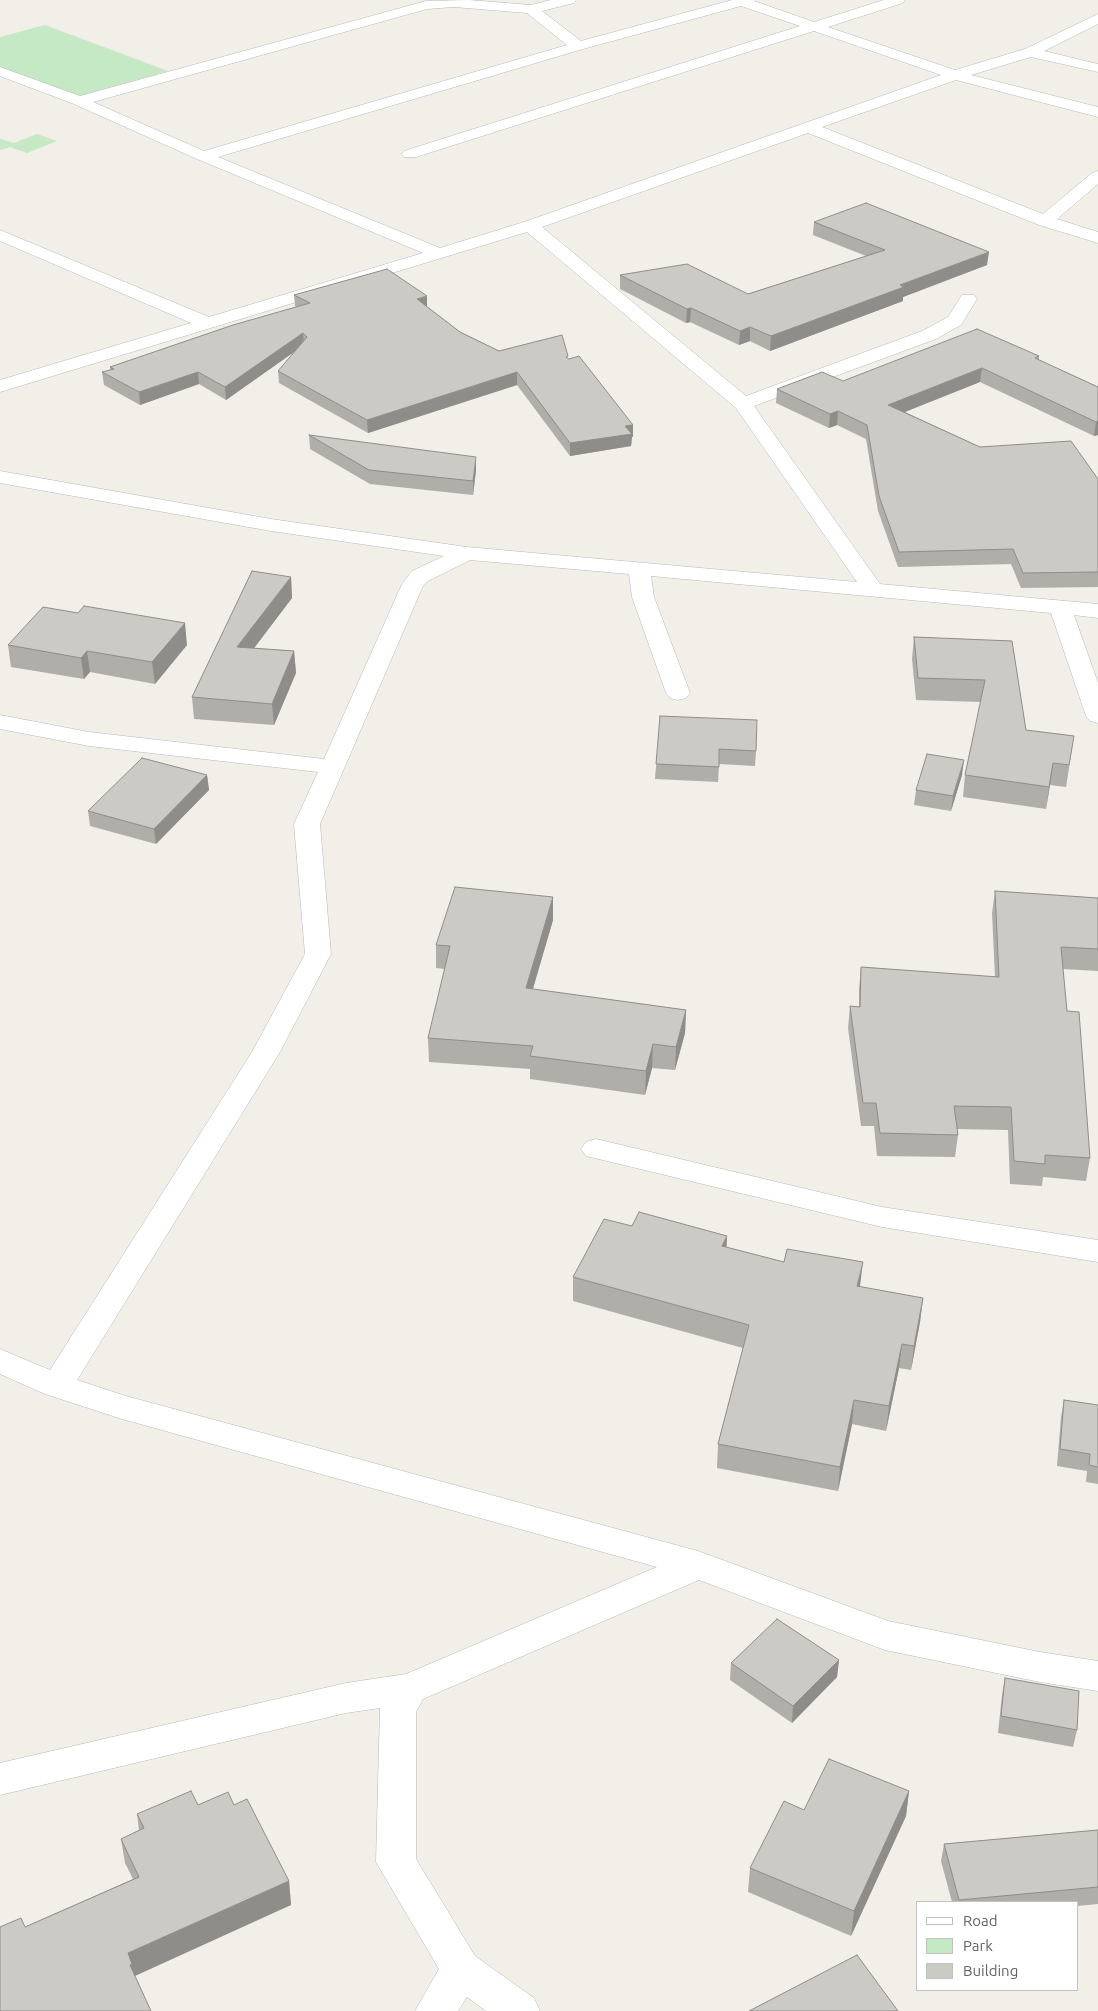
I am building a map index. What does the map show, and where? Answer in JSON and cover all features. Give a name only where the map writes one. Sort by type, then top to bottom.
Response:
[{"type":"street","points":[[79,101],[439,2],[490,2],[531,9],[569,0]]},
{"type":"street","points":[[410,154],[898,0]]},
{"type":"street","points":[[203,156],[578,46],[745,1],[812,27],[955,75],[1098,112]]},
{"type":"street","points":[[531,9],[578,46]]},
{"type":"street","points":[[0,386],[530,226],[955,75],[1030,52],[1098,18]]},
{"type":"street","points":[[1030,52],[1098,68]]},
{"type":"street","points":[[0,71],[79,101],[203,156],[441,254]]},
{"type":"street","points":[[810,128],[1045,221],[1098,238]]},
{"type":"street","points":[[1045,221],[1098,176]]},
{"type":"street","points":[[530,226],[743,404],[874,591]]},
{"type":"street","points":[[0,235],[210,324]]},
{"type":"street","points":[[743,404],[929,334],[955,321],[968,299]]},
{"type":"street","points":[[0,477],[271,526],[467,554],[1098,611]]},
{"type":"street","points":[[57,1386],[266,1052],[318,954],[307,824],[334,767],[413,584],[420,576],[467,554]]},
{"type":"street","points":[[639,570],[643,596],[678,693]]},
{"type":"street","points":[[1061,609],[1098,716]]},
{"type":"street","points":[[0,722],[89,739],[334,767]]},
{"type":"street","points":[[596,1149],[882,1217],[1098,1251]]},
{"type":"street","points":[[0,1361],[57,1386],[122,1407],[698,1564],[885,1635],[1040,1667],[1098,1676]]},
{"type":"street","points":[[0,1778],[337,1701],[410,1688],[698,1564]]},
{"type":"street","points":[[410,1688],[397,1711],[396,1862],[461,1970],[519,2011]]},
{"type":"street","points":[[436,2011],[461,1970]]},
{"type":"green space","points":[[45,25],[168,71],[76,97],[0,69],[0,37]]},
{"type":"green space","points":[[37,134],[57,141],[27,153],[10,147],[0,150],[0,139],[14,143]]},
{"type":"building","points":[[866,203],[989,252],[900,285],[904,287],[771,336],[750,327],[740,331],[691,308],[687,309],[620,275],[687,264],[748,294],[885,250],[814,222]]},
{"type":"building","points":[[387,269],[427,296],[417,299],[460,332],[499,351],[562,335],[568,356],[566,357],[569,359],[579,356],[633,425],[625,426],[632,434],[570,443],[517,372],[367,420],[278,371],[307,337],[303,333],[225,387],[198,372],[139,392],[102,372],[114,369],[110,367],[233,325],[310,303],[294,295]]},
{"type":"building","points":[[977,329],[1039,356],[1035,358],[1098,387],[1098,421],[1096,422],[982,368],[888,405],[980,447],[1071,441],[1098,479],[1098,572],[1023,573],[1013,549],[899,552],[879,496],[867,425],[838,411],[830,414],[777,389],[822,372],[843,381]]},
{"type":"building","points":[[309,435],[476,457],[473,481],[369,470]]},
{"type":"building","points":[[252,571],[291,577],[237,647],[294,651],[272,704],[192,697]]},
{"type":"building","points":[[84,606],[185,623],[152,662],[87,651],[81,658],[8,645],[43,607],[78,613]]},
{"type":"building","points":[[914,637],[1012,641],[1026,730],[1074,736],[1069,765],[1053,763],[1049,787],[965,775],[985,680],[918,678]]},
{"type":"building","points":[[660,716],[757,720],[756,751],[719,749],[719,767],[656,764]]},
{"type":"building","points":[[927,754],[964,760],[953,796],[916,790]]},
{"type":"building","points":[[142,758],[207,775],[154,829],[88,811]]},
{"type":"building","points":[[455,887],[553,897],[526,988],[686,1010],[676,1047],[653,1044],[646,1071],[530,1056],[533,1046],[428,1038],[450,946],[436,945]]},
{"type":"building","points":[[995,891],[1098,898],[1098,949],[1061,947],[1067,1011],[1079,1012],[1090,1158],[1045,1155],[1045,1164],[1014,1161],[1011,1107],[954,1106],[958,1135],[880,1133],[876,1103],[863,1103],[850,1006],[860,1007],[861,967],[999,977]]},
{"type":"building","points":[[639,1212],[727,1236],[722,1246],[784,1262],[787,1249],[863,1262],[857,1286],[923,1298],[914,1346],[902,1344],[889,1406],[854,1400],[840,1467],[718,1444],[749,1325],[573,1277],[604,1219],[632,1226]]},
{"type":"building","points":[[1064,1400],[1098,1405],[1098,1467],[1089,1465],[1090,1454],[1060,1449]]},
{"type":"building","points":[[777,1619],[839,1660],[793,1706],[731,1663]]},
{"type":"building","points":[[1005,1678],[1079,1691],[1077,1730],[1001,1716]]},
{"type":"building","points":[[829,1759],[909,1791],[854,1911],[750,1868],[784,1801],[804,1810]]},
{"type":"building","points":[[191,1791],[198,1805],[228,1792],[234,1805],[247,1799],[289,1881],[128,1953],[132,1964],[130,1965],[151,2011],[0,2011],[0,1927],[21,1918],[25,1927],[139,1877],[121,1839],[144,1828],[137,1814]]},
{"type":"building","points":[[1098,1830],[1098,1887],[959,1900],[944,1844]]},
{"type":"building","points":[[857,1955],[898,2011],[749,2011]]}]
